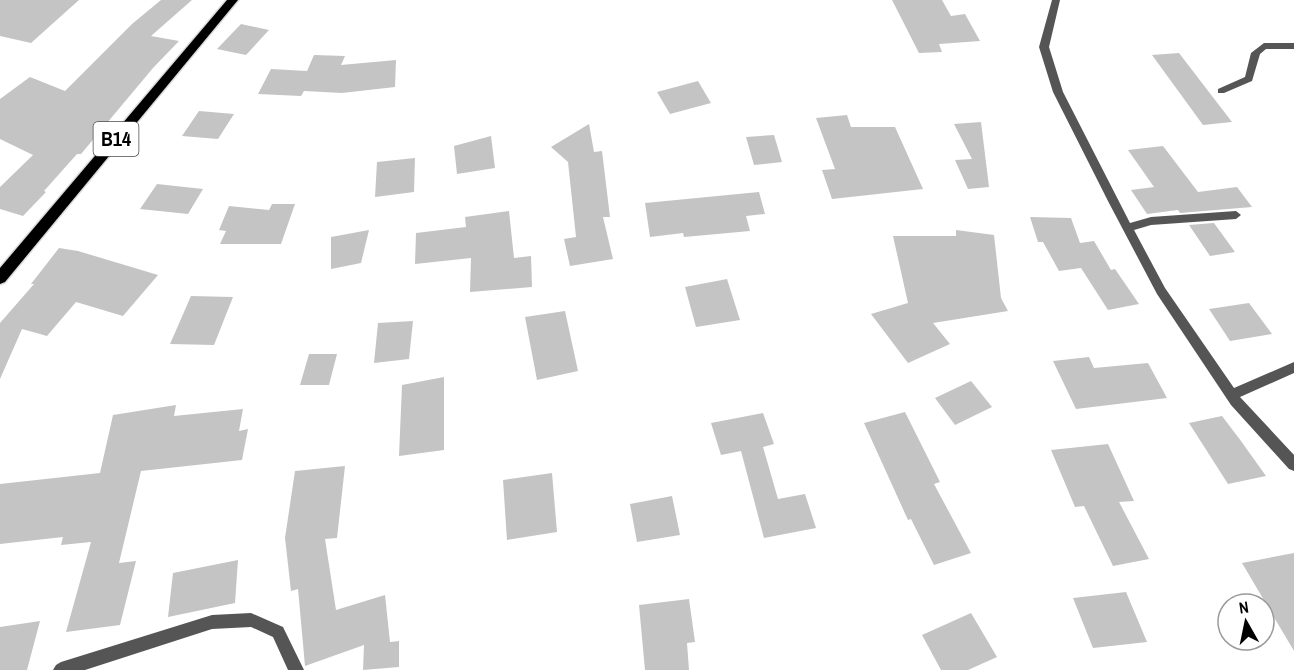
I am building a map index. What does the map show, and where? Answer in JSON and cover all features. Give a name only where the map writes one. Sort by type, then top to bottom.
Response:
[{"type":"main road","name":"B14","points":[[0,278],[233,0]]},
{"type":"street","points":[[1056,0],[1044,47],[1058,92],[1161,291],[1232,395],[1294,465]]},
{"type":"street","points":[[1221,91],[1249,79],[1256,53],[1264,46],[1294,46]]},
{"type":"street","points":[[1128,228],[1151,221],[1236,215]]},
{"type":"street","points":[[1232,395],[1294,367]]},
{"type":"street","points":[[61,670],[212,622],[251,620],[278,632],[296,670]]},
{"type":"building","points":[[0,0],[79,0],[31,43],[0,36]]},
{"type":"building","points":[[161,0],[192,0],[151,36],[179,41],[153,68],[81,154],[77,154],[23,216],[0,209],[0,187],[33,155],[0,139],[0,99],[30,77],[65,91],[132,24]]},
{"type":"building","points":[[892,0],[942,0],[951,16],[965,14],[980,41],[939,44],[942,52],[919,53]]},
{"type":"building","points":[[241,24],[269,30],[246,55],[217,49]]},
{"type":"building","points":[[1179,53],[1232,122],[1203,125],[1152,55]]},
{"type":"building","points":[[314,55],[345,56],[341,65],[396,60],[395,87],[342,93],[304,91],[301,96],[258,94],[271,69],[307,71]]},
{"type":"building","points":[[698,81],[711,103],[670,114],[657,92]]},
{"type":"building","points":[[199,111],[234,114],[218,139],[182,136]]},
{"type":"building","points":[[847,115],[851,127],[895,127],[923,189],[832,199],[822,170],[835,169],[816,118]]},
{"type":"building","points":[[981,122],[989,187],[968,189],[955,160],[972,159],[954,124]]},
{"type":"building","points":[[589,124],[594,152],[602,151],[610,217],[603,217],[613,259],[570,266],[564,239],[576,237],[568,162],[551,147]]},
{"type":"building","points":[[774,135],[782,162],[754,165],[746,137]]},
{"type":"building","points":[[491,136],[495,168],[457,174],[454,146]]},
{"type":"building","points":[[1163,146],[1198,192],[1237,187],[1252,207],[1180,213],[1178,210],[1147,214],[1131,190],[1154,187],[1128,150]]},
{"type":"building","points":[[415,158],[414,192],[375,197],[377,162]]},
{"type":"building","points":[[157,184],[203,189],[188,214],[140,209]]},
{"type":"building","points":[[759,192],[765,214],[746,216],[750,231],[684,237],[683,233],[650,237],[645,203]]},
{"type":"building","points":[[272,204],[295,204],[281,244],[220,244],[226,231],[219,230],[229,206],[269,210]]},
{"type":"building","points":[[509,211],[514,258],[531,256],[532,287],[470,292],[471,258],[415,264],[416,233],[466,227],[465,217]]},
{"type":"building","points":[[1030,217],[1071,218],[1080,243],[1094,241],[1111,270],[1115,269],[1139,304],[1108,310],[1081,268],[1059,271],[1043,242],[1038,242]]},
{"type":"building","points":[[1214,223],[1235,252],[1210,256],[1189,225]]},
{"type":"building","points":[[369,230],[361,263],[331,269],[331,237]]},
{"type":"building","points":[[956,230],[994,235],[1001,298],[1008,311],[933,323],[950,344],[908,363],[871,314],[908,303],[893,236],[956,236]]},
{"type":"building","points":[[59,248],[78,251],[158,275],[123,316],[76,302],[47,336],[22,329],[0,379],[0,323],[34,284],[31,284]]},
{"type":"building","points":[[727,279],[740,320],[696,327],[685,287]]},
{"type":"building","points":[[191,296],[233,297],[214,345],[170,344]]},
{"type":"building","points":[[1249,303],[1272,334],[1230,341],[1209,309]]},
{"type":"building","points":[[565,311],[578,371],[537,380],[525,317]]},
{"type":"building","points":[[413,321],[409,359],[374,363],[378,323]]},
{"type":"building","points":[[309,354],[337,354],[329,385],[300,385]]},
{"type":"building","points":[[1089,357],[1094,368],[1148,363],[1167,398],[1076,409],[1053,361]]},
{"type":"building","points":[[444,377],[444,450],[399,456],[402,385]]},
{"type":"building","points":[[971,381],[992,407],[955,425],[935,398]]},
{"type":"building","points":[[176,405],[174,416],[243,409],[239,431],[248,429],[242,460],[141,471],[119,563],[136,561],[120,625],[66,632],[91,542],[61,545],[63,537],[0,544],[0,484],[100,473],[113,415]]},
{"type":"building","points":[[905,412],[940,482],[934,484],[971,553],[934,565],[911,519],[908,520],[864,423]]},
{"type":"building","points":[[763,413],[774,444],[763,447],[778,499],[805,494],[816,528],[764,538],[741,451],[721,455],[711,423]]},
{"type":"building","points":[[1222,416],[1266,476],[1228,484],[1189,423]]},
{"type":"building","points":[[1108,444],[1134,501],[1119,502],[1149,559],[1113,566],[1084,506],[1075,507],[1051,450]]},
{"type":"building","points":[[345,466],[337,538],[325,539],[336,610],[385,595],[390,642],[399,641],[399,667],[363,670],[364,645],[305,666],[298,589],[291,591],[285,538],[295,471]]},
{"type":"building","points":[[552,473],[557,532],[507,540],[503,480]]},
{"type":"building","points":[[672,496],[680,535],[637,542],[630,504]]},
{"type":"building","points":[[1294,553],[1294,651],[1276,621],[1276,592],[1259,592],[1242,563]]},
{"type":"building","points":[[238,560],[235,603],[168,617],[173,573]]},
{"type":"building","points":[[1126,592],[1147,642],[1093,648],[1073,598]]},
{"type":"building","points":[[689,599],[695,642],[687,643],[689,670],[645,670],[639,605]]},
{"type":"building","points":[[971,613],[997,657],[968,670],[941,670],[922,635]]},
{"type":"building","points":[[40,621],[27,670],[0,670],[0,627]]}]
